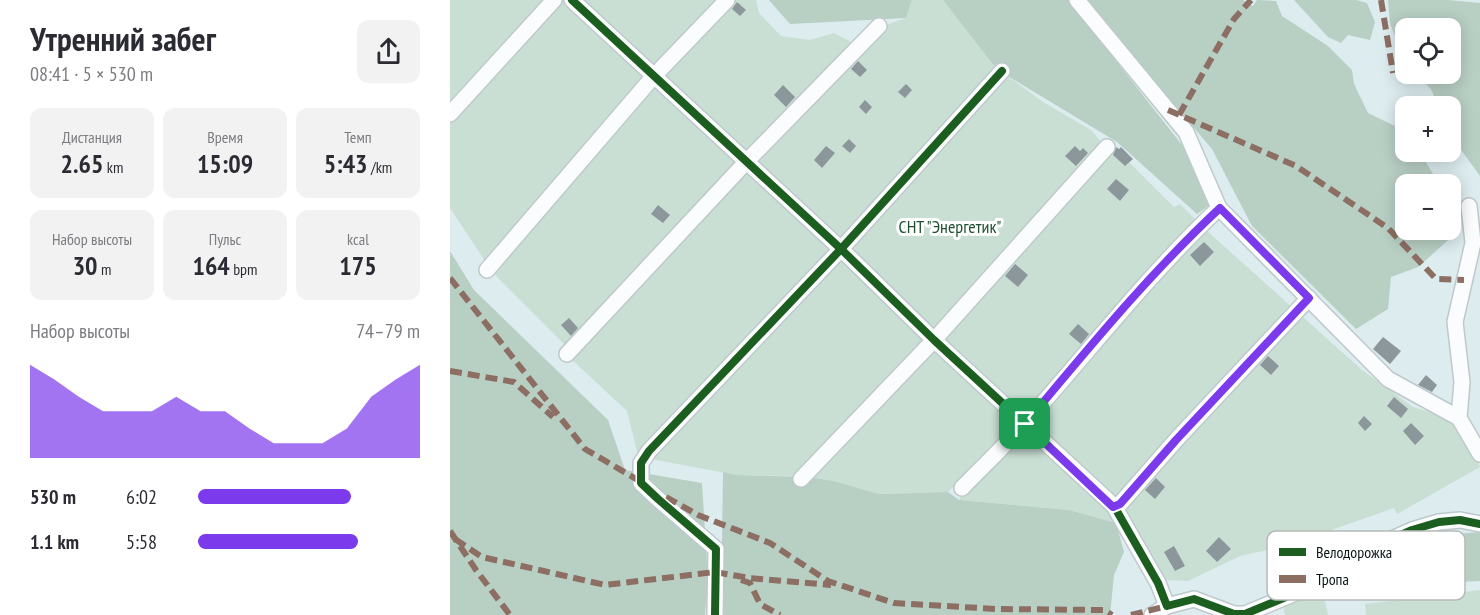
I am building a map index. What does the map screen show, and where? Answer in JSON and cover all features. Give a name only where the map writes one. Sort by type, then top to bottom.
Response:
[{"type":"street","points":[[450,114],[554,0]]},
{"type":"street","points":[[572,0],[841,249],[934,340],[1113,507],[1158,583],[1167,606]]},
{"type":"street","points":[[487,270],[653,77],[727,0]]},
{"type":"street","points":[[1077,0],[1186,132],[1220,208],[1388,380],[1459,418],[1480,454]]},
{"type":"street","points":[[567,354],[747,161],[879,26]]},
{"type":"street","points":[[715,615],[716,549],[641,483],[641,463],[841,249],[1002,71]]},
{"type":"street","points":[[801,479],[934,340],[1107,147]]},
{"type":"street","points":[[1459,418],[1462,381],[1455,322],[1473,243],[1469,206]]},
{"type":"street","points":[[962,488],[1025,424],[1180,244],[1220,208]]},
{"type":"street","points":[[1113,507],[1120,504],[1176,440],[1309,298]]},
{"type":"street","points":[[1410,531],[1439,522],[1460,520],[1480,524]]},
{"type":"street","points":[[1152,615],[1167,606],[1194,599],[1234,614],[1273,609],[1290,600]]},
{"type":"green space","points":[[450,0],[561,0],[742,162],[835,250],[639,459],[627,411],[570,358],[566,346],[493,273],[450,208]]},
{"type":"green space","points":[[579,0],[716,0],[655,68]]},
{"type":"green space","points":[[732,0],[756,0],[759,13],[781,36],[810,40],[834,33],[853,43],[746,154],[658,76]]},
{"type":"green space","points":[[769,0],[912,0],[906,18],[790,24]]},
{"type":"green space","name":"СНТ \"Энергетик\"","points":[[912,0],[943,0],[1001,71],[840,244],[754,163],[883,26],[906,18]]},
{"type":"green space","points":[[943,0],[1068,0],[1222,196],[1197,214],[1117,142],[1006,75],[992,63]]},
{"type":"green space","points":[[1084,0],[1243,0],[1253,6],[1257,0],[1276,1],[1282,16],[1328,46],[1352,70],[1354,84],[1368,113],[1395,126],[1395,162],[1426,162],[1433,174],[1395,174],[1395,240],[1448,240],[1418,267],[1391,277],[1388,309],[1356,329],[1252,226],[1212,149]]},
{"type":"green space","points":[[1294,0],[1356,0],[1367,3],[1375,22],[1370,40],[1348,35],[1341,43],[1328,37]]},
{"type":"green space","points":[[1388,0],[1448,0],[1480,3],[1480,176],[1461,150],[1461,96],[1434,96],[1426,84],[1461,84],[1461,18],[1395,18],[1395,36],[1390,24]]},
{"type":"green space","name":"СНТ \"Энергетик\"","points":[[1006,75],[1043,102],[1091,130],[1104,145],[934,333],[848,249]]},
{"type":"green space","name":"СНТ \"Энергетик\"","points":[[1115,148],[1174,207],[1180,204],[1199,223],[1024,416],[943,341],[1076,188]]},
{"type":"green space","points":[[1206,230],[1362,370],[1413,407],[1447,417],[1467,432],[1480,467],[1397,514],[1394,508],[1329,531],[1267,531],[1267,550],[1240,556],[1188,581],[1161,580],[1120,504],[1032,424],[1169,264]]},
{"type":"green space","points":[[450,251],[474,290],[608,420],[625,470],[702,483],[708,580],[705,615],[450,615]]},
{"type":"green space","name":"СНТ \"Энергетик\"","points":[[840,256],[929,339],[796,476],[736,475],[651,459]]},
{"type":"green space","points":[[931,346],[1016,423],[948,492],[879,494],[834,481],[808,477]]},
{"type":"green space","points":[[1025,430],[1108,508],[1116,523],[1069,510],[959,500],[965,489]]},
{"type":"green space","points":[[723,472],[736,475],[808,477],[834,481],[879,494],[948,492],[959,500],[1069,510],[1116,523],[1124,552],[1114,575],[1110,615],[721,615]]},
{"type":"green space","points":[[1480,532],[1480,581],[1465,582],[1465,533]]},
{"type":"green space","points":[[1480,590],[1480,615],[1366,615],[1365,604],[1398,600],[1465,600],[1465,592]]},
{"type":"green space","points":[[1325,600],[1328,615],[1285,615],[1282,601]]},
{"type":"building","points":[[737,2],[746,10],[740,16],[732,9]]},
{"type":"building","points":[[858,61],[867,70],[860,77],[851,69]]},
{"type":"building","points":[[906,84],[912,90],[905,98],[898,92]]},
{"type":"building","points":[[783,85],[795,97],[786,107],[774,95]]},
{"type":"building","points":[[865,100],[872,107],[866,114],[859,107]]},
{"type":"building","points":[[849,139],[856,146],[850,153],[842,146]]},
{"type":"building","points":[[826,146],[835,153],[822,168],[814,160]]},
{"type":"building","points":[[1075,146],[1080,151],[1083,148],[1088,153],[1076,166],[1065,156]]},
{"type":"building","points":[[1116,147],[1119,149],[1121,147],[1133,159],[1125,166],[1113,155]]},
{"type":"building","points":[[1116,179],[1129,190],[1120,201],[1107,189]]},
{"type":"building","points":[[658,205],[670,215],[663,223],[651,214]]},
{"type":"building","points":[[1204,242],[1214,252],[1200,266],[1190,255]]},
{"type":"building","points":[[1015,264],[1028,275],[1018,287],[1005,276]]},
{"type":"building","points":[[569,318],[578,328],[571,336],[561,325]]},
{"type":"building","points":[[1078,324],[1089,334],[1081,344],[1069,334]]},
{"type":"building","points":[[1383,337],[1401,351],[1390,364],[1373,349]]},
{"type":"building","points":[[1268,356],[1279,366],[1271,375],[1260,365]]},
{"type":"building","points":[[1426,375],[1437,385],[1432,392],[1418,385]]},
{"type":"building","points":[[1394,397],[1408,409],[1401,418],[1387,406]]},
{"type":"building","points":[[1364,416],[1372,424],[1365,431],[1358,423]]},
{"type":"building","points":[[1411,423],[1424,436],[1415,445],[1403,431]]},
{"type":"building","points":[[1156,478],[1165,487],[1155,499],[1145,490]]},
{"type":"building","points":[[1219,537],[1231,549],[1217,562],[1206,551]]},
{"type":"building","points":[[1174,546],[1185,566],[1175,571],[1164,552]]},
{"type":"marked path","points":[[1179,115],[1234,19],[1251,0]]},
{"type":"marked path","points":[[1381,0],[1393,73]]},
{"type":"marked path","points":[[1168,110],[1296,166],[1388,228],[1436,279],[1464,280]]},
{"type":"marked path","points":[[450,278],[585,449],[643,483]]},
{"type":"marked path","points":[[450,371],[514,382],[553,417]]},
{"type":"marked path","points":[[666,497],[698,515],[770,543],[828,581],[894,603],[997,609],[1104,610],[1112,615]]},
{"type":"marked path","points":[[450,531],[510,615]]},
{"type":"marked path","points":[[455,539],[482,557],[605,585],[715,572],[749,578],[831,585]]},
{"type":"marked path","points":[[741,580],[750,583],[760,604],[780,615]]},
{"type":"marked path","points":[[1131,615],[1167,606]]},
{"type":"cycle path","points":[[572,0],[1114,506],[1158,583],[1167,606],[1194,599],[1234,614],[1245,614],[1279,600]]},
{"type":"cycle path","points":[[715,615],[716,549],[641,483],[641,463],[649,451],[841,249],[1002,71]]},
{"type":"cycle path","points":[[1410,531],[1439,522],[1460,520],[1480,524]]},
{"type":"route","points":[[1220,208],[1309,298],[1176,440],[1120,504],[1113,507],[1025,424],[1180,244],[1220,208]]}]
